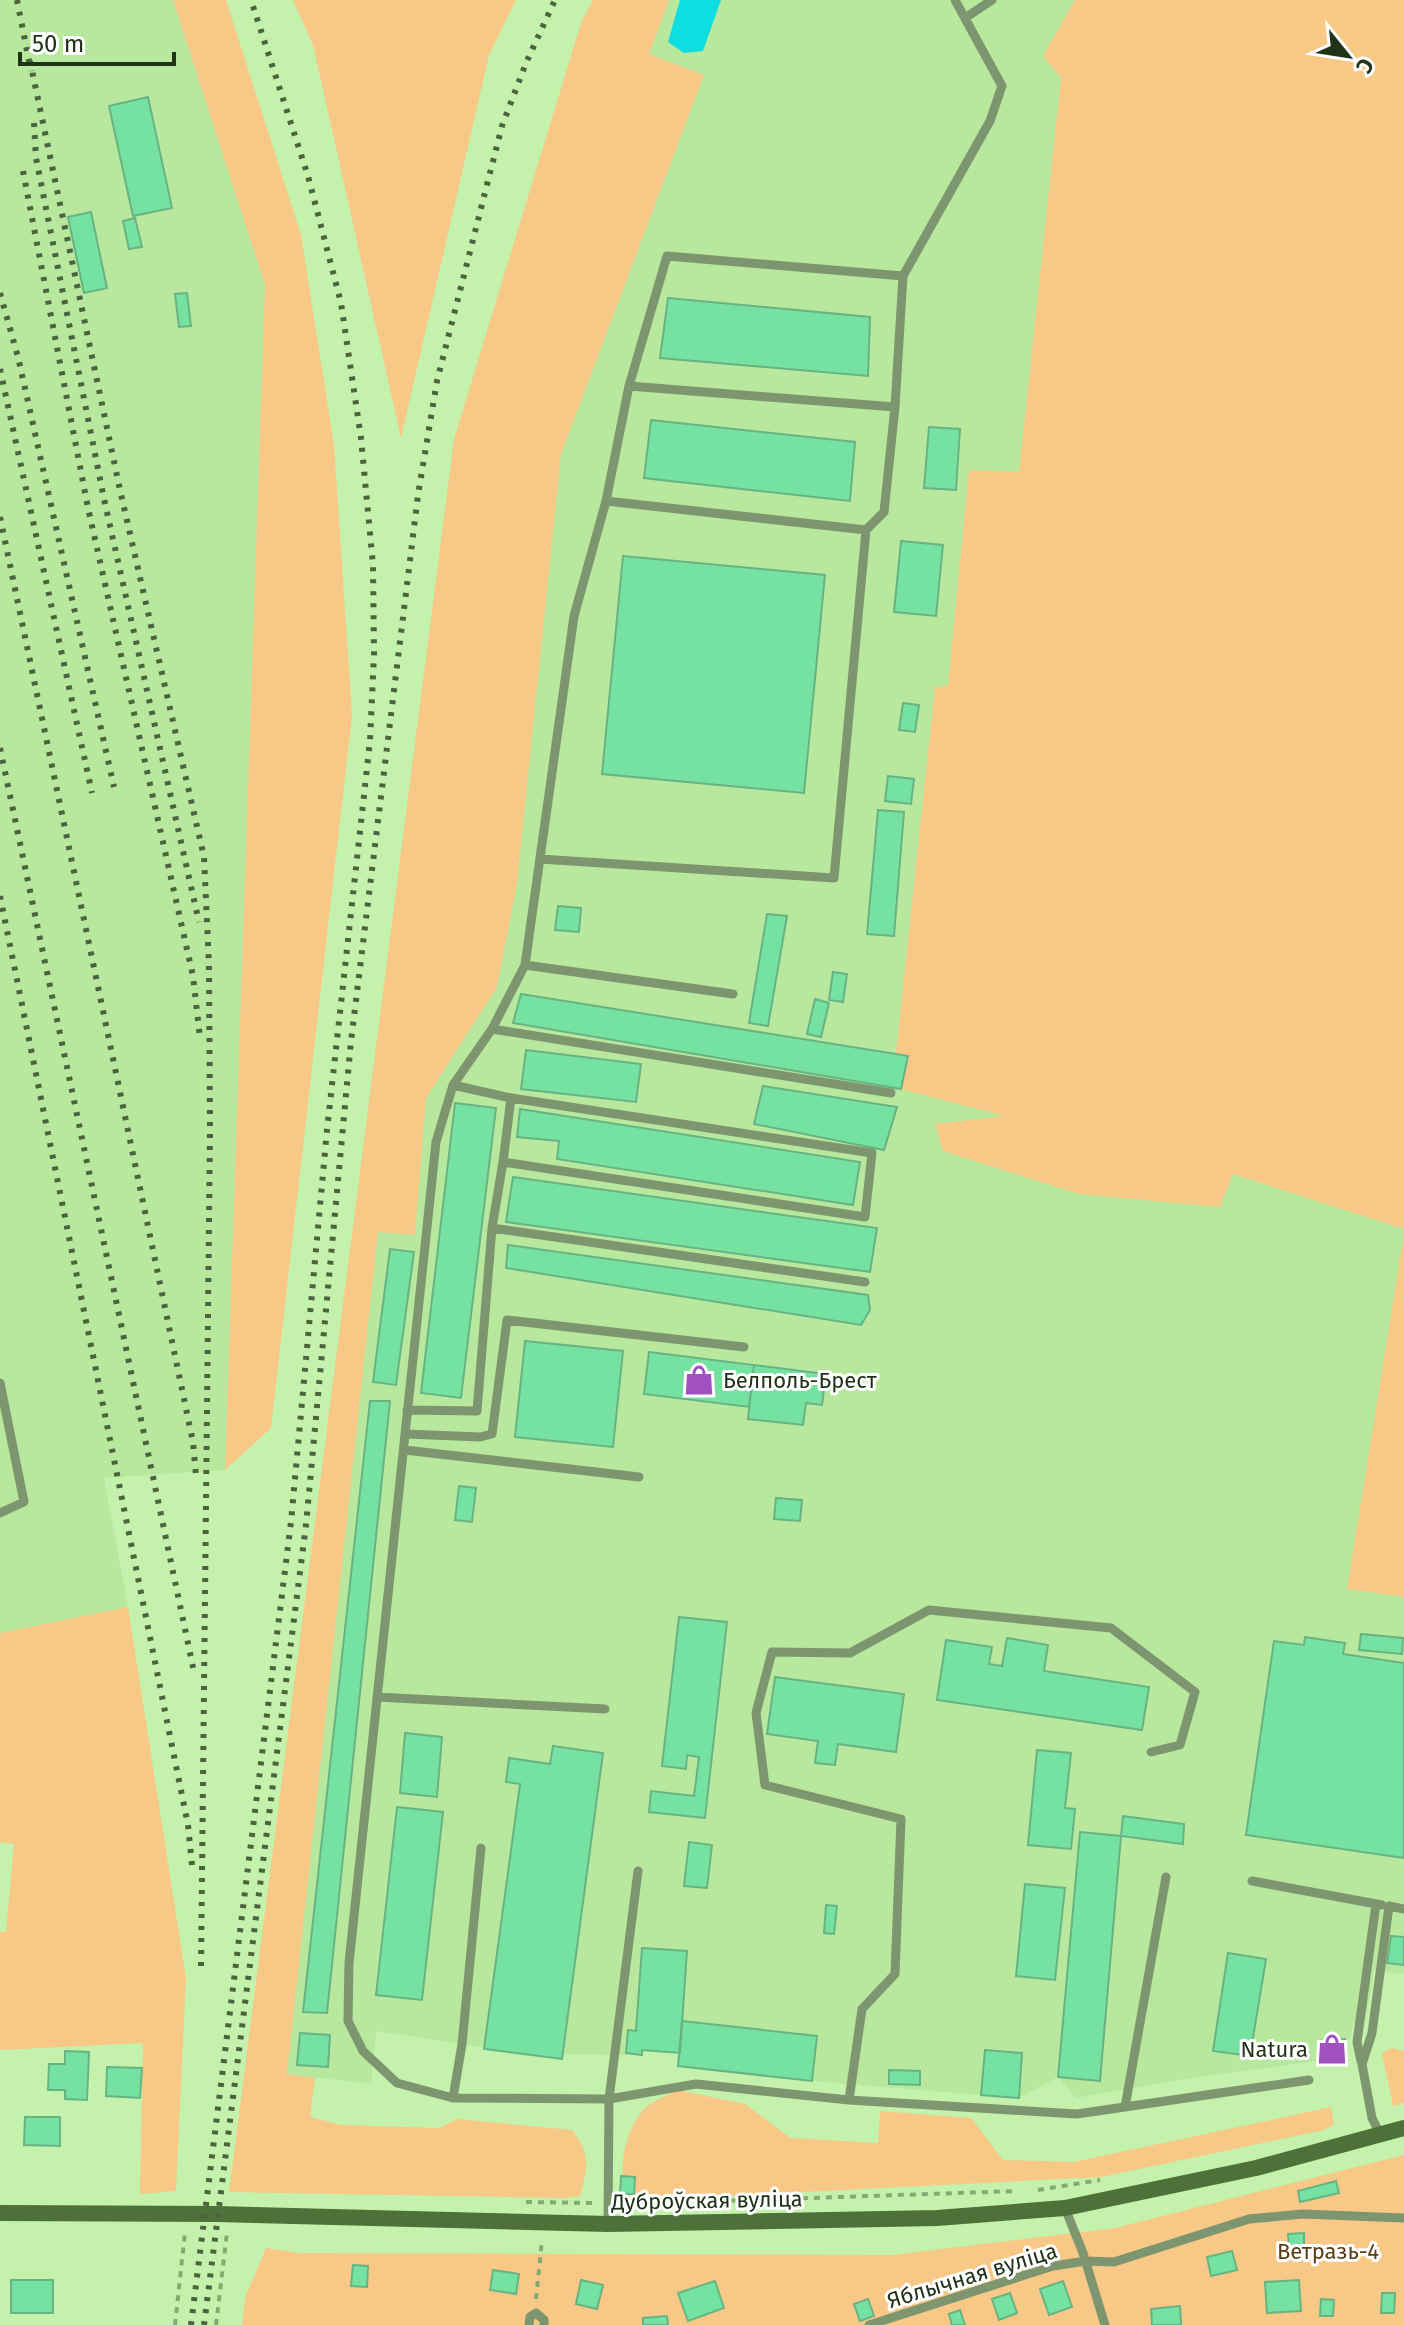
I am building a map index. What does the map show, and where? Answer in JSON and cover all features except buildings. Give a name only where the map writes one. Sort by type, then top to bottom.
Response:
[{"type":"main road","name":"Дуброўская вуліца","points":[[0,2213],[217,2214],[608,2224],[937,2218],[1065,2208],[1256,2168],[1404,2128]]},
{"type":"lane","points":[[540,859],[834,878],[866,530],[884,512],[895,407],[903,276],[990,121],[1002,86],[955,0]]},
{"type":"lane","points":[[965,18],[992,0]]},
{"type":"lane","points":[[903,276],[667,256],[629,386],[606,501],[574,616],[525,965],[492,1029],[453,1085],[436,1142],[349,1963],[348,2021],[363,2051],[397,2083],[453,2098],[609,2099],[696,2084],[849,2100],[1077,2114],[1309,2080]]},
{"type":"lane","points":[[629,386],[895,407]]},
{"type":"lane","points":[[606,501],[866,530]]},
{"type":"lane","points":[[525,965],[733,994]]},
{"type":"lane","points":[[492,1029],[891,1093]]},
{"type":"lane","points":[[453,1085],[511,1098],[872,1153],[865,1217],[503,1162]]},
{"type":"lane","points":[[407,1410],[477,1411],[492,1228],[511,1098]]},
{"type":"lane","points":[[492,1228],[865,1282]]},
{"type":"lane","points":[[406,1434],[480,1437],[492,1434],[507,1320],[744,1347]]},
{"type":"lane","points":[[0,1383],[24,1502],[0,1513]]},
{"type":"lane","points":[[405,1450],[639,1477]]},
{"type":"lane","points":[[849,2100],[862,2009],[895,1974],[901,1819],[765,1785],[756,1713],[772,1652],[850,1653],[929,1610],[1111,1628],[1195,1692],[1180,1745],[1151,1752]]},
{"type":"lane","points":[[377,1697],[605,1709]]},
{"type":"lane","points":[[453,2098],[462,2044],[481,1848]]},
{"type":"lane","points":[[608,2224],[609,2099],[638,1871]]},
{"type":"lane","points":[[1125,2107],[1166,1877]]},
{"type":"lane","points":[[1252,1881],[1404,1909]]},
{"type":"lane","points":[[1376,1904],[1357,2042],[1372,2118],[1380,2134]]},
{"type":"lane","points":[[1362,2064],[1372,2033],[1389,1906]]},
{"type":"lane","points":[[1065,2208],[1086,2261],[1105,2325]]},
{"type":"lane","name":"Яблычная вуліца","points":[[869,2325],[1053,2266],[1086,2261],[1114,2262],[1249,2219],[1303,2214],[1404,2218]]},
{"type":"lane","points":[[529,2325],[530,2317],[536,2313],[544,2320],[544,2325]]},
{"type":"path","points":[[1033,2191],[1102,2180]]},
{"type":"path","points":[[683,2202],[1017,2191]]},
{"type":"path","points":[[515,2201],[609,2203]]},
{"type":"path","points":[[175,2325],[186,2229]]},
{"type":"path","points":[[216,2325],[227,2232]]},
{"type":"path","points":[[536,2313],[543,2238]]},
{"type":"shaded area","points":[[0,0],[173,0],[265,285],[225,1470],[104,1478],[128,1607],[0,1633]]},
{"type":"shaded area","points":[[669,0],[1075,0],[1044,55],[1061,78],[1019,472],[969,471],[948,687],[935,687],[896,1053],[1232,1174],[1404,1229],[1404,1974],[1374,1970],[1365,2026],[1353,2024],[1350,2039],[1345,2040],[1346,2057],[1185,2079],[1076,2098],[1058,2077],[1019,2098],[812,2081],[678,2066],[679,2052],[643,2050],[642,2055],[564,2054],[562,2059],[376,2031],[371,2084],[287,2074],[378,1232],[415,1235],[426,1098],[497,987],[517,883],[561,454],[704,75],[649,54]]},
{"type":"green space","points":[[173,0],[226,0],[301,235],[334,445],[352,715],[271,1428],[225,1470],[265,285]]},
{"type":"green space","points":[[293,0],[516,0],[489,55],[401,438],[313,45]]},
{"type":"green space","points":[[593,0],[669,0],[649,54],[704,75],[561,454],[517,883],[497,987],[426,1098],[415,1235],[378,1232],[287,2074],[315,2078],[310,2117],[341,2125],[439,2128],[457,2119],[572,2130],[585,2154],[585,2177],[580,2196],[564,2198],[229,2192],[454,439],[581,23]]},
{"type":"green space","points":[[1075,0],[1404,0],[1404,1229],[1233,1174],[1220,1207],[1079,1194],[943,1151],[935,1124],[1004,1116],[901,1089],[908,1056],[896,1054],[935,687],[948,686],[969,470],[1019,472],[1061,78],[1043,56]]},
{"type":"green space","points":[[1404,1234],[1404,1597],[1347,1589]]},
{"type":"green space","points":[[128,1607],[186,1978],[176,2191],[140,2194],[143,2043],[0,2050],[0,1932],[6,1932],[14,1844],[0,1842],[0,1633]]},
{"type":"green space","points":[[1392,2048],[1404,2051],[1404,2103],[1393,2106],[1382,2053]]},
{"type":"green space","points":[[677,2090],[745,2104],[790,2138],[878,2143],[880,2111],[971,2118],[1003,2160],[1074,2162],[1331,2107],[1334,2124],[1324,2130],[1101,2177],[645,2200],[627,2198],[623,2176],[624,2152],[637,2118],[647,2106]]},
{"type":"green space","name":"Ветразь-4","points":[[1404,2155],[1404,2325],[242,2325],[245,2298],[266,2248],[300,2253],[892,2255],[1115,2228]]},
{"type":"water","points":[[680,0],[721,0],[703,51],[684,53],[668,42]]},
{"type":"railway","points":[[17,0],[31,71]]},
{"type":"railway","points":[[191,2325],[291,1522],[327,1130],[370,741],[374,654],[373,565],[361,438],[341,303],[308,176],[251,0]]},
{"type":"railway","points":[[204,2325],[306,1525],[351,1041],[418,495],[437,381],[502,126],[555,0]]},
{"type":"railway","points":[[30,61],[120,490],[204,857],[209,965],[210,1129],[201,1969]]},
{"type":"railway","points":[[34,123],[36,158],[104,499],[199,922]]},
{"type":"railway","points":[[23,171],[88,508],[193,976],[200,1038]]},
{"type":"railway","points":[[0,293],[18,357],[114,787]]},
{"type":"railway","points":[[0,369],[92,793]]},
{"type":"railway","points":[[0,517],[193,1442],[196,1476]]},
{"type":"railway","points":[[0,748],[194,1672]]},
{"type":"railway","points":[[0,896],[188,1825],[192,1865]]},
{"type":"place","name":"Белполь-Брест","points":[[699,1380]]},
{"type":"place","name":"Natura","points":[[1332,2049]]}]
